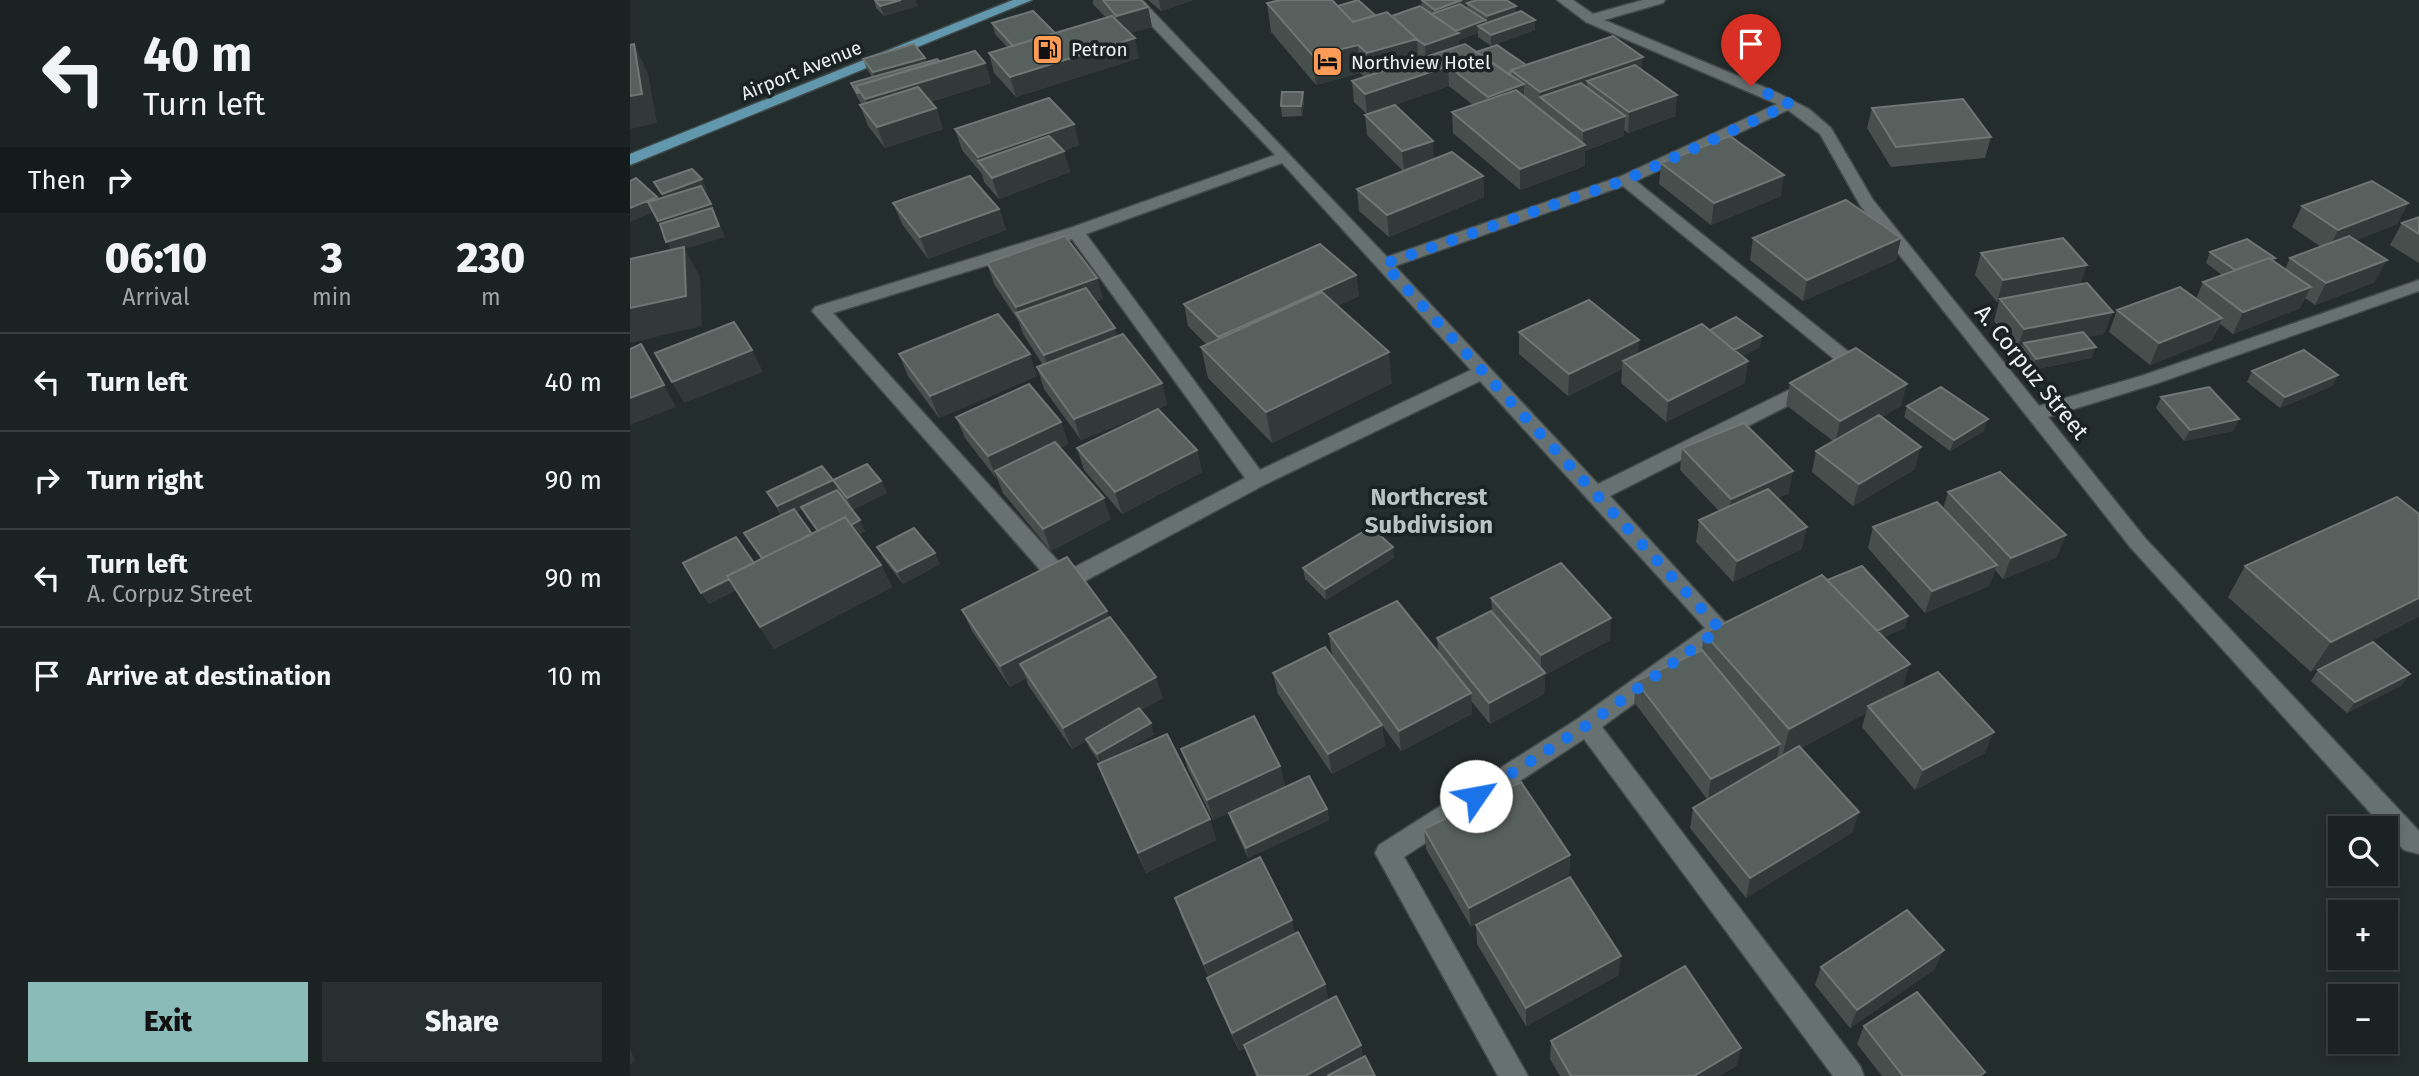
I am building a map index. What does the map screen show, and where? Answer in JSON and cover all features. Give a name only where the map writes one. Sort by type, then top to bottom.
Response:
[{"type":"main road","name":"Airport Avenue","points":[[630,160],[1025,0]]},
{"type":"street","points":[[1134,0],[1285,157],[1720,629],[1587,725],[1388,853],[1514,1076]]},
{"type":"street","name":"A. Corpuz Street","points":[[1564,0],[1591,19],[1790,104],[1826,131],[1866,202],[2138,543],[2417,846]]},
{"type":"street","points":[[1591,19],[1658,0]]},
{"type":"street","points":[[1384,264],[1625,180],[1790,104]]},
{"type":"street","points":[[1285,157],[1076,232],[821,311],[1064,583],[1256,480],[1483,372]]},
{"type":"street","points":[[1596,494],[1853,365],[1625,180]]},
{"type":"street","points":[[1076,232],[1256,480]]},
{"type":"street","points":[[2035,414],[2151,379],[2418,285]]},
{"type":"street","points":[[1587,725],[1850,1076]]},
{"type":"building","points":[[875,0],[901,0],[880,6]]},
{"type":"building","points":[[1103,0],[1141,0],[1148,7],[1116,16]]},
{"type":"building","points":[[1281,0],[1332,0],[1353,22],[1387,12],[1417,39],[1367,53],[1358,45],[1313,56],[1267,3]]},
{"type":"building","points":[[1358,0],[1375,15],[1353,22],[1338,6]]},
{"type":"building","points":[[1422,0],[1462,0],[1435,10]]},
{"type":"building","points":[[1477,0],[1506,0],[1516,6],[1487,16],[1467,3]]},
{"type":"building","points":[[1460,4],[1485,20],[1456,31],[1431,14]]},
{"type":"building","points":[[1420,6],[1459,33],[1425,45],[1392,16]]},
{"type":"building","points":[[1033,11],[1055,33],[1013,46],[992,23]]},
{"type":"building","points":[[1521,11],[1535,20],[1491,35],[1478,26]]},
{"type":"building","points":[[1112,16],[1135,38],[1010,77],[989,53]]},
{"type":"building","points":[[1613,36],[1643,57],[1540,92],[1511,70]]},
{"type":"building","points":[[634,44],[642,94],[630,96],[630,45]]},
{"type":"building","points":[[914,44],[925,58],[873,72],[863,59]]},
{"type":"building","points":[[1465,44],[1524,84],[1488,97],[1448,66],[1365,94],[1352,81]]},
{"type":"building","points":[[1497,45],[1526,65],[1511,70],[1510,75],[1476,52]]},
{"type":"building","points":[[975,51],[985,63],[865,99],[856,86]]},
{"type":"building","points":[[937,59],[939,61],[856,86],[858,93],[851,83]]},
{"type":"building","points":[[1635,65],[1677,95],[1629,112],[1587,81]]},
{"type":"building","points":[[1581,83],[1625,116],[1583,131],[1540,97]]},
{"type":"building","points":[[918,87],[936,108],[877,127],[860,105]]},
{"type":"building","points":[[1516,90],[1585,145],[1520,169],[1452,112]]},
{"type":"building","points":[[1282,92],[1303,92],[1301,106],[1281,106]]},
{"type":"building","points":[[1049,98],[1074,124],[978,157],[955,129]]},
{"type":"building","points":[[1963,99],[1991,137],[1896,147],[1872,108]]},
{"type":"building","points":[[1395,105],[1433,141],[1402,151],[1365,115]]},
{"type":"building","points":[[1049,136],[1064,151],[992,178],[978,161]]},
{"type":"building","points":[[1730,136],[1784,175],[1714,203],[1661,163]]},
{"type":"building","points":[[1452,152],[1483,176],[1387,215],[1357,189]]},
{"type":"building","points":[[692,169],[702,179],[662,194],[654,182]]},
{"type":"building","points":[[970,176],[999,209],[920,237],[893,203]]},
{"type":"building","points":[[636,178],[657,197],[630,208],[630,181]]},
{"type":"building","points":[[2372,181],[2408,203],[2338,230],[2302,206]]},
{"type":"building","points":[[701,186],[711,204],[658,221],[648,202]]},
{"type":"building","points":[[1846,200],[1901,238],[1807,280],[1753,238]]},
{"type":"building","points":[[712,208],[719,226],[666,242],[660,224]]},
{"type":"building","points":[[2419,217],[2419,234],[2402,223]]},
{"type":"building","points":[[1065,236],[1097,278],[1016,307],[987,263]]},
{"type":"building","points":[[2349,236],[2387,260],[2326,283],[2290,258]]},
{"type":"building","points":[[2063,238],[2087,265],[2003,280],[1981,253]]},
{"type":"building","points":[[2247,239],[2275,258],[2235,270],[2210,252]]},
{"type":"building","points":[[1320,244],[1356,275],[1218,337],[1184,304]]},
{"type":"building","points":[[684,247],[686,296],[630,308],[630,259]]},
{"type":"building","points":[[2269,258],[2311,287],[2243,312],[2203,282]]},
{"type":"building","points":[[2087,283],[2113,312],[2024,329],[2000,299]]},
{"type":"building","points":[[2180,287],[2222,318],[2159,343],[2117,310]]},
{"type":"building","points":[[1086,288],[1115,328],[1044,355],[1016,313]]},
{"type":"building","points":[[1322,292],[1389,352],[1266,412],[1201,347]]},
{"type":"building","points":[[1589,300],[1639,340],[1569,374],[1519,332]]},
{"type":"building","points":[[998,314],[1030,354],[930,396],[899,354]]},
{"type":"building","points":[[1736,317],[1762,336],[1734,350],[1710,330]]},
{"type":"building","points":[[734,322],[752,350],[672,382],[655,353]]},
{"type":"building","points":[[1702,324],[1748,361],[1668,401],[1623,361]]},
{"type":"building","points":[[2083,332],[2096,347],[2036,359],[2024,343]]},
{"type":"building","points":[[1123,334],[1162,383],[1074,419],[1037,367]]},
{"type":"building","points":[[641,344],[664,385],[630,398],[630,349]]},
{"type":"building","points":[[1856,348],[1907,384],[1840,421],[1790,383]]},
{"type":"building","points":[[2304,350],[2338,375],[2285,397],[2252,371]]},
{"type":"building","points":[[1029,384],[1061,422],[988,456],[956,417]]},
{"type":"building","points":[[1941,387],[1988,419],[1954,440],[1907,406]]},
{"type":"building","points":[[2209,387],[2239,419],[2190,430],[2161,397]]},
{"type":"building","points":[[1158,409],[1197,450],[1115,492],[1077,448]]},
{"type":"building","points":[[1879,415],[1921,447],[1859,484],[1816,451]]},
{"type":"building","points":[[1744,423],[1793,471],[1731,499],[1682,448]]},
{"type":"building","points":[[1055,442],[1104,498],[1043,529],[995,471]]},
{"type":"building","points":[[867,464],[881,481],[847,498],[833,480]]},
{"type":"building","points":[[822,466],[833,480],[777,506],[767,492]]},
{"type":"building","points":[[2000,472],[2066,535],[2011,558],[1948,492]]},
{"type":"building","points":[[1768,489],[1807,527],[1737,561],[1699,520]]},
{"type":"building","points":[[837,490],[860,520],[851,525],[845,517],[818,531],[801,507]]},
{"type":"building","points":[[2397,497],[2419,514],[2419,598],[2331,642],[2245,566]]},
{"type":"building","points":[[1937,502],[1997,565],[1932,591],[1873,527]]},
{"type":"building","points":[[794,509],[812,534],[762,558],[744,533]]},
{"type":"building","points":[[845,517],[881,565],[760,627],[727,576]]},
{"type":"building","points":[[1371,527],[1393,547],[1325,589],[1303,568]]},
{"type":"building","points":[[914,528],[935,553],[897,572],[877,547]]},
{"type":"building","points":[[736,537],[754,563],[701,593],[683,563]]},
{"type":"building","points":[[1067,557],[1107,611],[1000,666],[962,610]]},
{"type":"building","points":[[1561,563],[1611,618],[1541,655],[1491,598]]},
{"type":"building","points":[[1862,566],[1908,616],[1877,631],[1827,580]]},
{"type":"building","points":[[1822,575],[1910,664],[1789,729],[1704,633]]},
{"type":"building","points":[[1397,601],[1471,693],[1399,731],[1329,634]]},
{"type":"building","points":[[1491,611],[1545,673],[1489,703],[1437,638]]},
{"type":"building","points":[[1110,617],[1156,677],[1063,728],[1020,664]]},
{"type":"building","points":[[2373,642],[2410,674],[2355,702],[2318,670]]},
{"type":"building","points":[[1325,647],[1382,725],[1328,754],[1273,673]]},
{"type":"building","points":[[1702,650],[1780,744],[1711,779],[1636,681]]},
{"type":"building","points":[[1938,672],[1994,732],[1923,770],[1868,706]]},
{"type":"building","points":[[1139,708],[1151,723],[1097,754],[1086,739]]},
{"type":"building","points":[[1254,716],[1280,766],[1207,800],[1181,749]]},
{"type":"building","points":[[1167,734],[1210,819],[1138,853],[1098,764]]},
{"type":"building","points":[[1799,746],[1859,812],[1750,878],[1693,808]]},
{"type":"building","points":[[1309,776],[1327,809],[1246,848],[1229,813]]},
{"type":"building","points":[[1521,782],[1570,855],[1469,908],[1424,829]]},
{"type":"building","points":[[1260,857],[1292,920],[1204,964],[1175,898]]},
{"type":"building","points":[[1570,877],[1621,956],[1526,1008],[1476,925]]},
{"type":"building","points":[[1907,910],[1944,950],[1857,1010],[1821,967]]},
{"type":"building","points":[[1298,932],[1325,984],[1232,1033],[1207,978]]},
{"type":"building","points":[[1685,966],[1741,1048],[1694,1076],[1571,1076],[1551,1041]]},
{"type":"building","points":[[1917,992],[1985,1072],[1980,1076],[1903,1076],[1864,1026]]},
{"type":"building","points":[[1336,996],[1361,1045],[1305,1076],[1258,1076],[1244,1045]]},
{"type":"building","points":[[1365,1056],[1375,1076],[1327,1076]]},
{"type":"place","name":"Petron","points":[[1048,49]]},
{"type":"place","name":"Northview Hotel","points":[[1328,62]]},
{"type":"district","name":"Northcrest Subdivision","points":[[1429,511]]},
{"type":"route","points":[[1476,796],[1587,725],[1720,629],[1384,264],[1625,180],[1790,104],[1751,86]]}]
